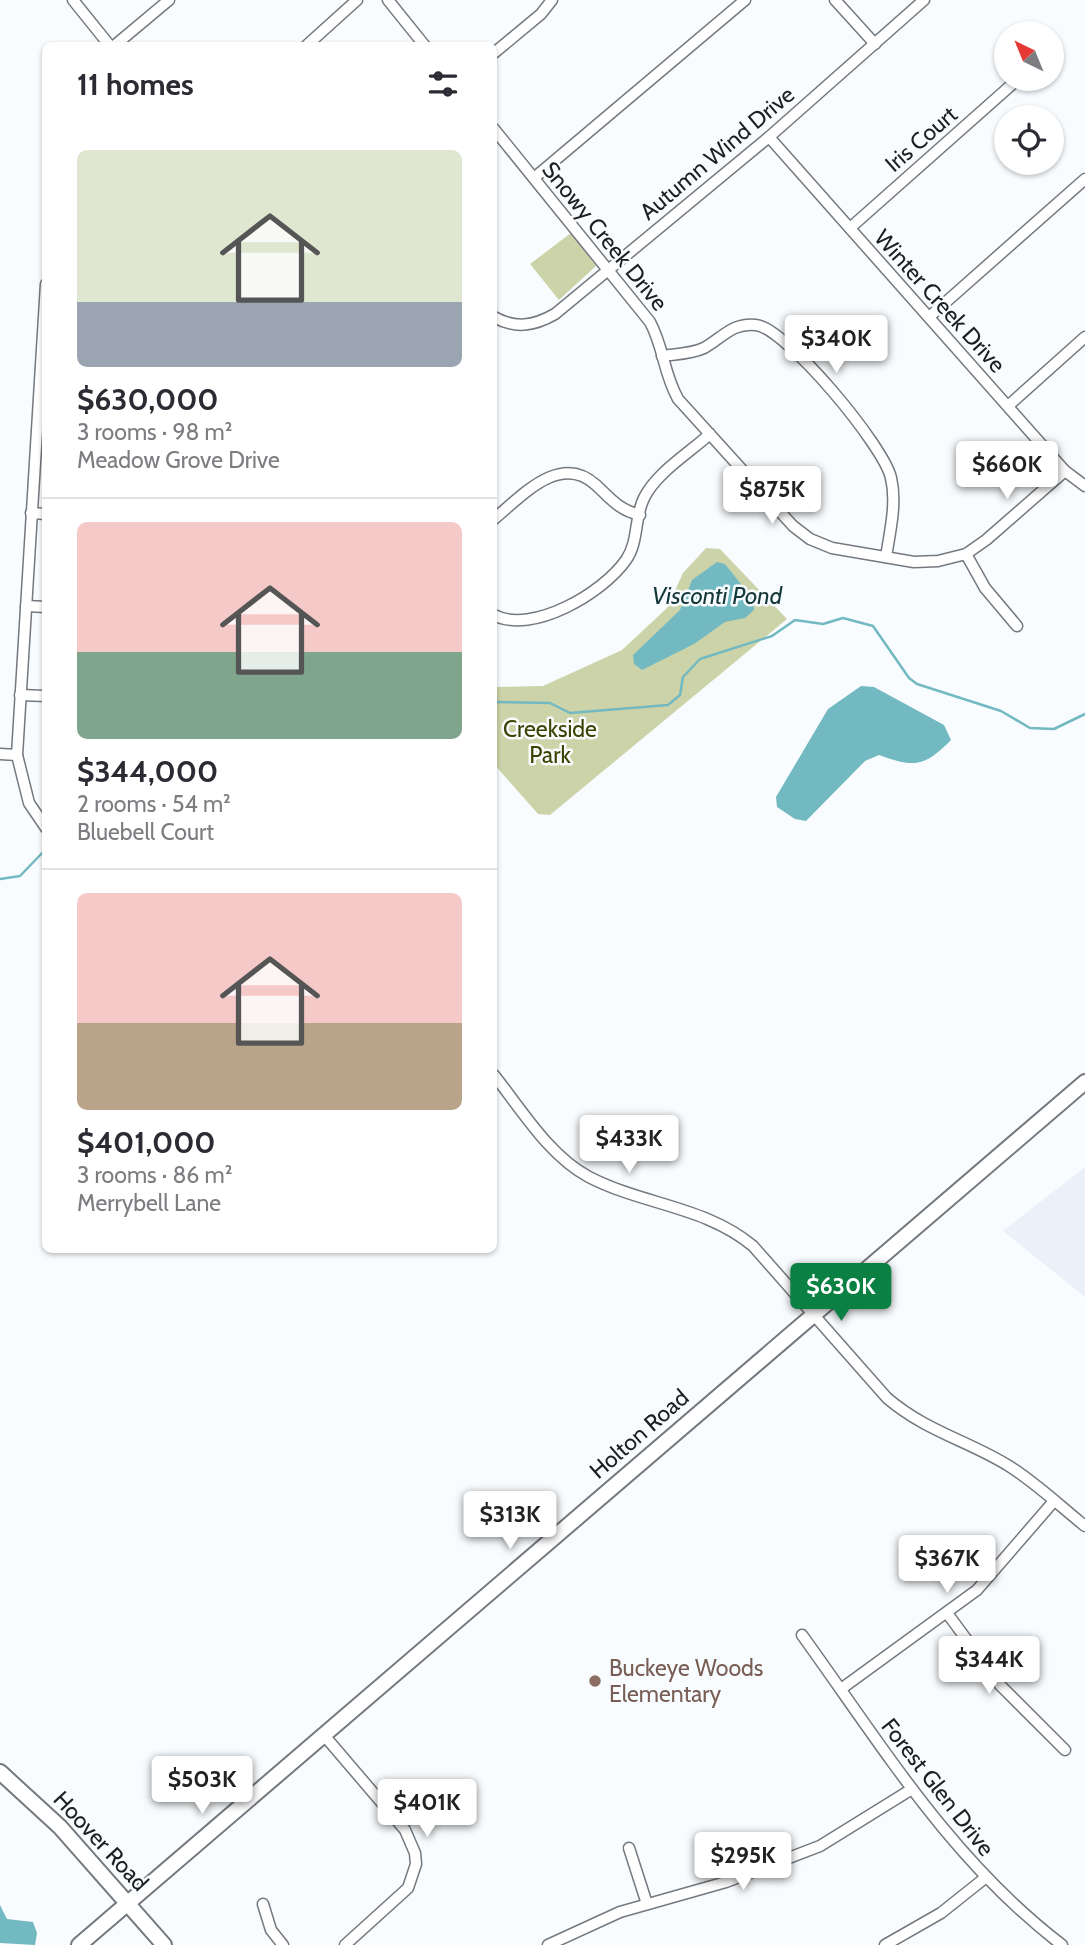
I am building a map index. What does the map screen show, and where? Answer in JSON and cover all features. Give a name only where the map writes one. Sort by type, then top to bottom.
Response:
[{"type":"street","points":[[73,0],[109,42]]},
{"type":"street","points":[[117,42],[169,0]]},
{"type":"street","points":[[310,42],[357,0]]},
{"type":"street","points":[[388,0],[422,42]]},
{"type":"street","points":[[497,51],[541,14],[552,0]]},
{"type":"street","points":[[534,178],[745,0]]},
{"type":"street","points":[[835,0],[874,44]]},
{"type":"street","name":"Autumn Wind Drive","points":[[497,318],[509,324],[527,325],[555,314],[769,137],[925,0]]},
{"type":"street","name":"Iris Court","points":[[850,228],[1004,91]]},
{"type":"street","name":"Snowy Creek Drive","points":[[497,133],[650,322],[659,337],[665,376],[678,399],[800,533],[832,548],[914,562],[938,561],[966,554]]},
{"type":"street","name":"Winter Creek Drive","points":[[769,137],[1065,471],[1085,486]]},
{"type":"street","points":[[929,317],[1085,179]]},
{"type":"street","points":[[662,356],[704,348],[723,333],[741,325],[760,325],[783,339],[867,432],[888,467],[893,487],[893,509],[886,557]]},
{"type":"street","points":[[1007,406],[1085,337]]},
{"type":"street","points":[[42,393],[31,513],[17,755],[29,803],[42,822]]},
{"type":"street","points":[[497,616],[519,621],[542,617],[564,609],[583,597],[626,560],[635,540],[643,499],[653,486],[710,434]]},
{"type":"street","points":[[1017,626],[985,588],[966,554],[986,540],[1065,471]]},
{"type":"street","points":[[497,517],[541,481],[557,474],[573,473],[587,478],[625,512],[640,515]]},
{"type":"street","points":[[31,513],[42,514]]},
{"type":"street","points":[[26,606],[42,607]]},
{"type":"street","points":[[20,695],[42,696]]},
{"type":"street","points":[[0,754],[17,755]]},
{"type":"street","points":[[497,1079],[552,1146],[576,1169],[602,1183],[726,1225],[753,1246],[887,1398],[909,1417],[1007,1465],[1085,1526]]},
{"type":"street","name":"Holton Road","points":[[79,1945],[1085,1082]]},
{"type":"street","points":[[841,1689],[947,1613],[991,1577],[1054,1501]]},
{"type":"street","points":[[947,1613],[1000,1685],[1065,1750]]},
{"type":"street","name":"Forest Glen Drive","points":[[802,1635],[959,1851],[1030,1920],[1062,1945]]},
{"type":"street","points":[[323,1734],[405,1830],[415,1853],[416,1864],[408,1888],[347,1944]]},
{"type":"street","name":"Hoover Road","points":[[0,1772],[60,1827],[164,1945]]},
{"type":"street","points":[[548,1945],[586,1926],[647,1904],[726,1882],[820,1846],[912,1789]]},
{"type":"street","points":[[629,1848],[647,1904]]},
{"type":"street","points":[[886,1945],[941,1913],[985,1878]]},
{"type":"street","points":[[262,1904],[271,1930],[284,1945]]},
{"type":"shaded area","points":[[1085,1167],[1085,1297],[1003,1231]]},
{"type":"green space","points":[[571,233],[596,266],[559,300],[530,264]]},
{"type":"green space","name":"Creekside Park","points":[[706,548],[720,549],[787,619],[550,815],[538,814],[497,767],[497,687],[543,686],[622,650],[667,608],[683,573]]},
{"type":"water","name":"Visconti Pond","points":[[717,562],[725,564],[752,598],[754,610],[745,618],[725,622],[694,644],[642,670],[634,664],[633,655],[680,610],[692,580]]},
{"type":"water","points":[[861,686],[874,687],[944,725],[951,740],[933,756],[918,762],[902,762],[879,755],[865,761],[806,821],[795,819],[777,807],[776,797],[828,709]]},
{"type":"water","points":[[0,1905],[7,1919],[33,1922],[37,1933],[35,1945],[0,1943]]},
{"type":"waterway","points":[[497,702],[550,703],[570,713],[668,705],[680,695],[683,677],[700,659],[772,636],[795,620],[823,624],[843,618],[873,626],[909,678],[917,684],[1001,711],[1030,728],[1054,729],[1085,714]]},
{"type":"waterway","points":[[0,879],[20,876],[42,853]]},
{"type":"place","name":"Buckeye Woods Elementary","points":[[595,1681]]}]
